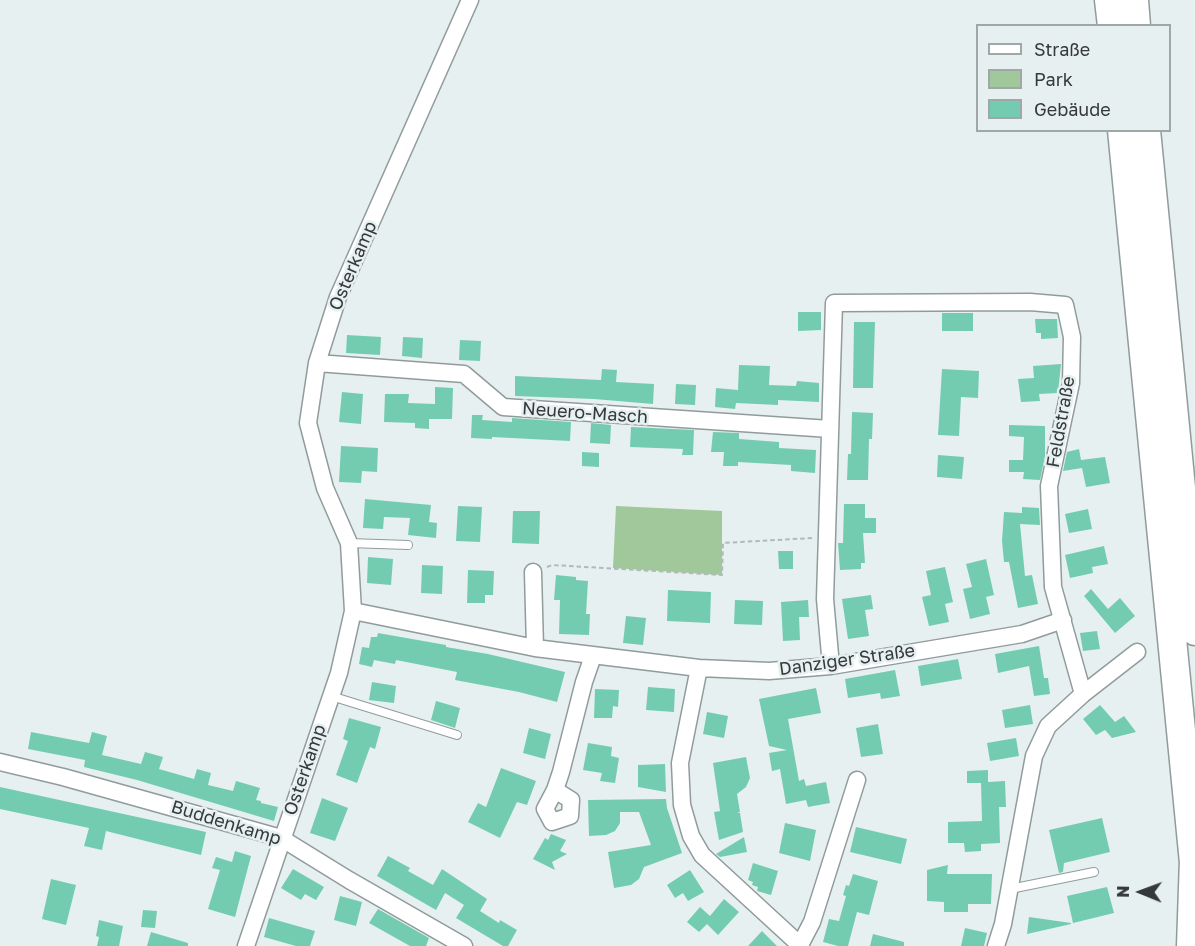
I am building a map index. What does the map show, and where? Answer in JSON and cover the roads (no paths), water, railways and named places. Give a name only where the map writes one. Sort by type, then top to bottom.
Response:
[{"type":"highway","points":[[1109,0],[1112,24]]},
{"type":"highway","points":[[1134,0],[1136,24]]},
{"type":"highway","points":[[1122,132],[1194,866],[1191,946]]},
{"type":"highway","points":[[1146,132],[1195,631]]},
{"type":"highway","points":[[1172,399],[1195,519]]},
{"type":"street","name":"Osterkamp","points":[[246,946],[339,673],[353,611],[349,543],[325,488],[308,423],[317,363],[338,297],[470,0]]},
{"type":"street","name":"Feldstraße","points":[[830,429],[834,303],[1030,302],[1065,305],[1072,337],[1071,383],[1049,486],[1053,587],[1083,694]]},
{"type":"street","name":"Neuero-Masch","points":[[317,363],[464,374],[503,407],[830,429]]},
{"type":"street","points":[[830,429],[825,599],[831,666]]},
{"type":"street","points":[[533,572],[535,648]]},
{"type":"street","name":"Danziger Straße","points":[[353,611],[535,648],[699,668],[769,671],[831,666],[1022,634],[1063,620]]},
{"type":"street","points":[[996,946],[1034,756],[1048,726],[1083,694],[1137,652]]},
{"type":"street","points":[[555,790],[592,656]]},
{"type":"street","points":[[699,668],[680,764],[682,805],[691,836],[702,855],[801,945],[812,922],[857,780]]},
{"type":"street","name":"Buddenkamp","points":[[0,762],[75,780],[281,838],[460,945]]},
{"type":"lane","points":[[349,543],[408,545]]},
{"type":"lane","points":[[331,696],[457,735]]},
{"type":"lane","points":[[1009,889],[1094,872]]}]
